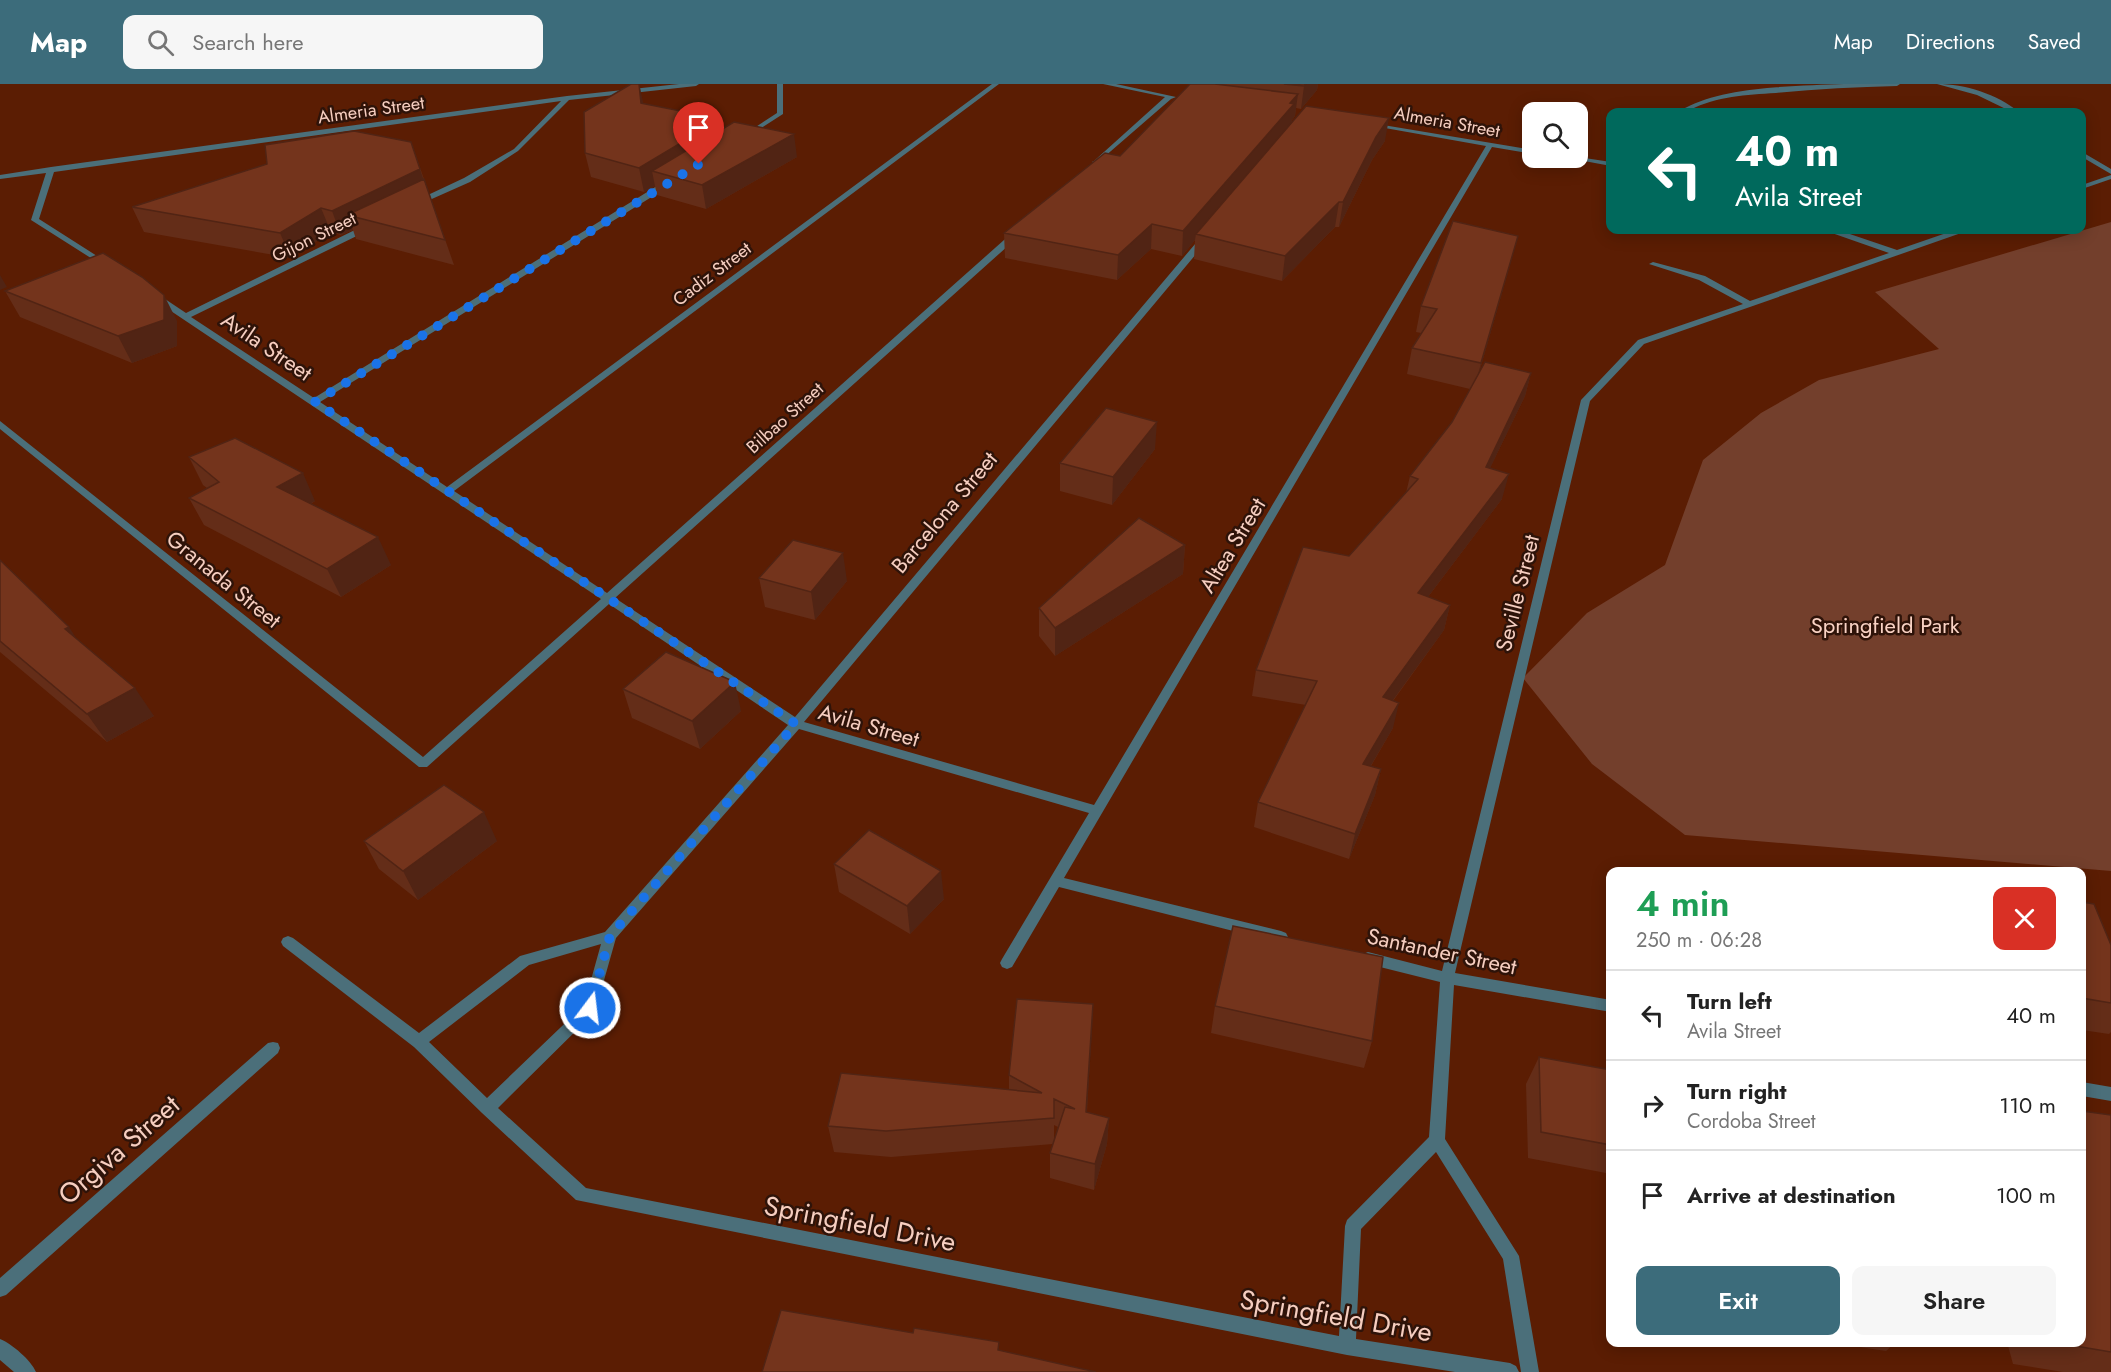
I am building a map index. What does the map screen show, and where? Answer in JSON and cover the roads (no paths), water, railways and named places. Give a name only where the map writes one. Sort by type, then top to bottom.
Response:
[{"type":"street","name":"Almeria Street","points":[[51,169],[567,98],[696,84]]},
{"type":"street","points":[[740,139],[780,114],[780,84]]},
{"type":"street","name":"Cadiz Street","points":[[448,491],[996,84]]},
{"type":"street","points":[[1107,84],[1180,98]]},
{"type":"street","points":[[1689,108],[1700,101],[1725,95],[1826,86],[1897,84]]},
{"type":"street","points":[[1940,84],[1964,87],[1990,96],[2010,108]]},
{"type":"street","points":[[1089,169],[1168,97]]},
{"type":"street","points":[[405,210],[467,180],[516,150],[567,98]]},
{"type":"street","name":"Almeria Street","points":[[1366,124],[1522,150]]},
{"type":"street","name":"Altea Street","points":[[1007,963],[1490,146]]},
{"type":"street","points":[[2086,156],[2111,172]]},
{"type":"street","points":[[1588,161],[1606,163]]},
{"type":"street","points":[[0,177],[51,169],[35,220],[115,271]]},
{"type":"street","points":[[315,402],[679,177]]},
{"type":"street","points":[[2086,186],[2111,177]]},
{"type":"street","name":"Bilbao Street","points":[[423,764],[1026,224]]},
{"type":"street","name":"Gijon Street","points":[[186,316],[373,225]]},
{"type":"street","name":"Barcelona Street","points":[[486,1108],[590,1008],[610,936],[796,724],[1210,232]]},
{"type":"street","points":[[1843,234],[1895,252]]},
{"type":"street","name":"Seville Street","points":[[1437,1140],[1447,978],[1586,400],[1641,342],[1948,234]]},
{"type":"street","points":[[1653,264],[1702,278],[1751,305]]},
{"type":"street","name":"Avila Street","points":[[146,290],[796,724],[1098,811]]},
{"type":"street","name":"Granada Street","points":[[0,424],[423,764]]},
{"type":"street","points":[[1056,881],[1298,941]]},
{"type":"street","points":[[419,1042],[525,960],[610,936]]},
{"type":"street","name":"Springfield Drive","points":[[288,942],[419,1042],[486,1108],[582,1195],[1347,1346],[1510,1372]]},
{"type":"street","name":"Santander Street","points":[[1355,955],[1447,978],[1606,1005]]},
{"type":"street","name":"Orgiva Street","points":[[0,1290],[273,1048]]},
{"type":"street","points":[[2086,1090],[2111,1094]]},
{"type":"street","points":[[1347,1346],[1353,1226],[1437,1140],[1510,1256],[1530,1372]]},
{"type":"street","points":[[0,1348],[27,1372]]},
{"type":"park label","name":"Springfield Park","points":[[1885,625]]}]
